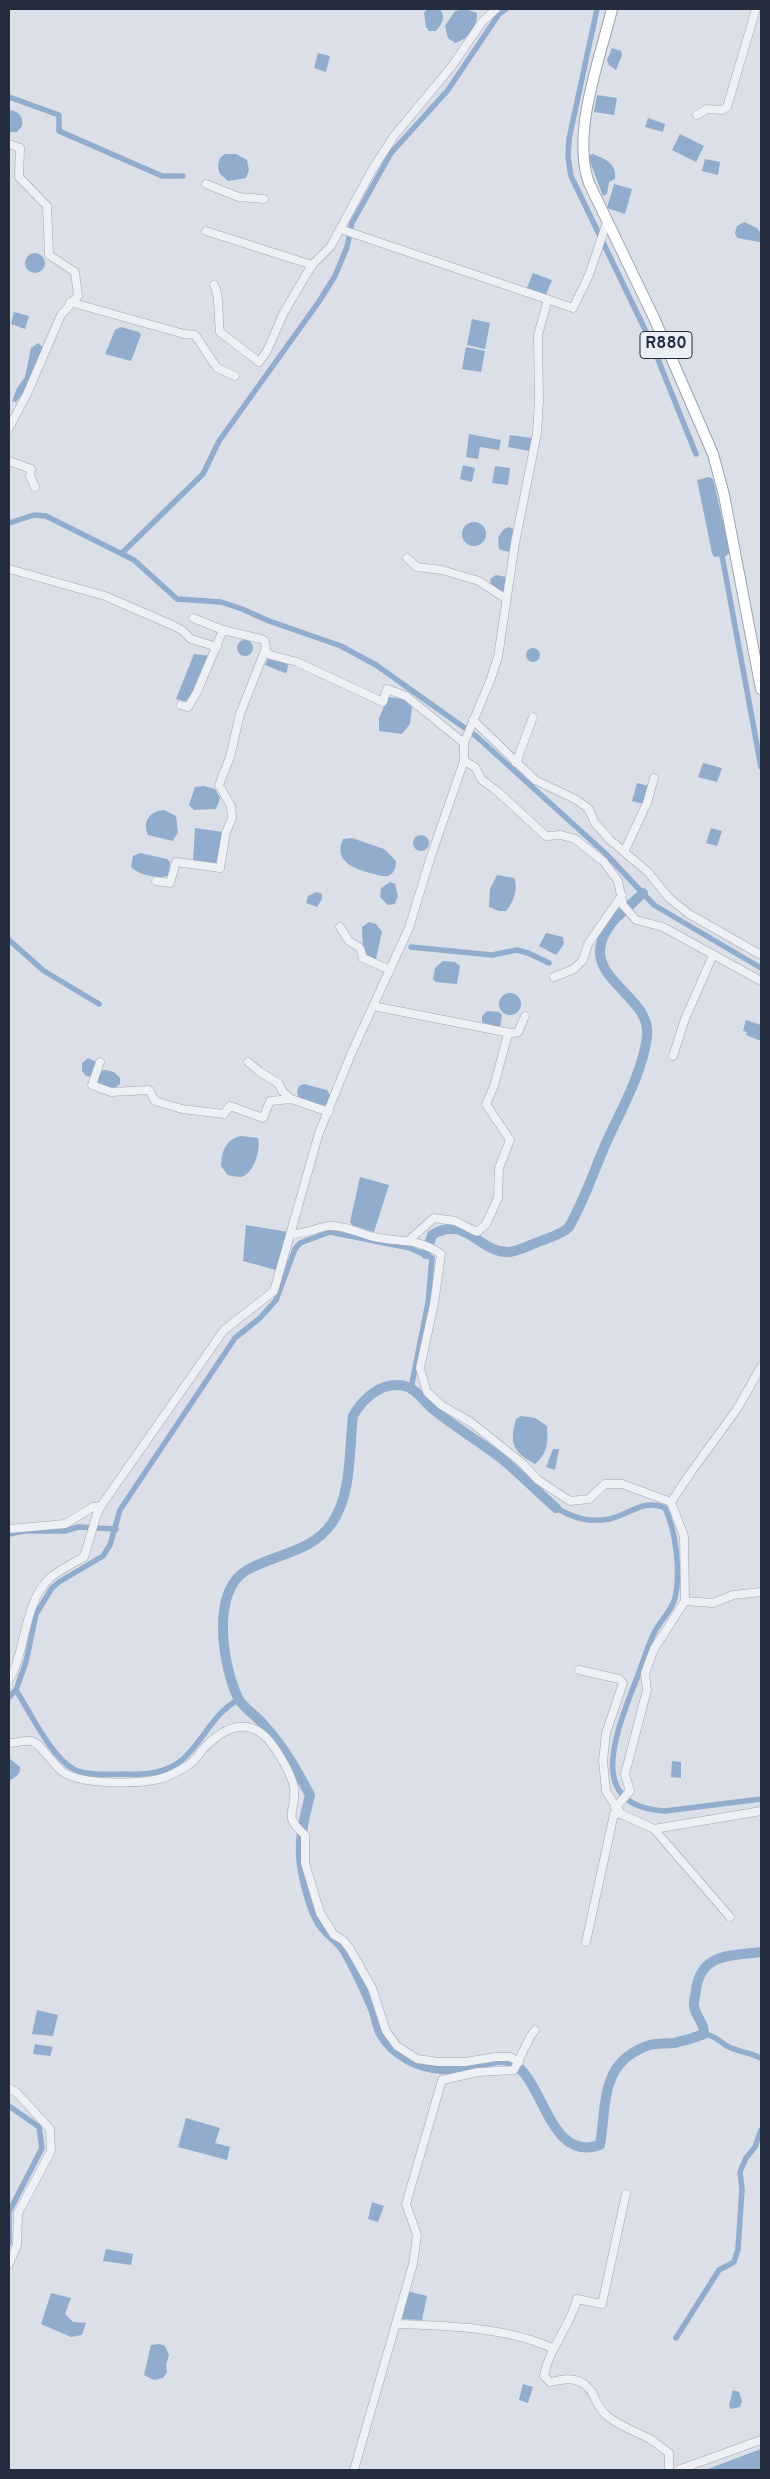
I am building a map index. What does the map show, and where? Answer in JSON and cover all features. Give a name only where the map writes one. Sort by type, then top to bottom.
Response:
[{"type":"main road","name":"R880","points":[[612,9],[586,115],[582,142],[586,174],[607,222],[654,318],[713,454],[724,495],[761,689]]},
{"type":"street","points":[[214,285],[219,293],[217,309],[220,332],[259,362],[267,351],[284,312],[312,265],[331,246],[372,170],[394,136],[452,66],[482,22],[496,9]]},
{"type":"street","points":[[698,115],[707,109],[724,110],[727,107],[756,9]]},
{"type":"street","points":[[9,144],[20,148],[19,176],[47,206],[49,255],[75,272],[78,296],[70,302],[61,315],[27,394],[9,428]]},
{"type":"street","points":[[206,184],[239,197],[264,199]]},
{"type":"street","points":[[340,228],[573,308],[589,275],[607,222]]},
{"type":"street","points":[[206,232],[312,265]]},
{"type":"street","points":[[9,1680],[23,1646],[26,1628],[40,1592],[51,1578],[84,1557],[101,1506],[224,1330],[274,1291],[292,1234],[319,1133],[352,1052],[409,928],[430,859],[464,761],[462,751],[464,743],[498,657],[506,599],[537,433],[539,401],[538,335],[548,299]]},
{"type":"street","points":[[70,302],[184,334],[195,335],[217,368],[225,374],[235,376]]},
{"type":"street","points":[[9,461],[31,470],[30,476],[35,487]]},
{"type":"street","points":[[407,558],[417,567],[442,570],[479,581],[506,599]]},
{"type":"street","points":[[9,569],[105,596],[182,630],[191,639],[217,646]]},
{"type":"street","points":[[193,618],[223,630],[261,639],[264,641],[270,655],[297,662],[383,702],[387,689],[406,696],[425,714],[464,743]]},
{"type":"street","points":[[181,705],[188,707],[223,630]]},
{"type":"street","points":[[156,881],[170,882],[176,862],[220,868],[226,832],[232,818],[231,806],[220,785],[230,757],[240,714],[266,648]]},
{"type":"street","points":[[516,762],[532,717]]},
{"type":"street","points":[[473,720],[535,780],[575,799],[588,808],[595,823],[624,852],[648,872],[669,898],[689,914],[761,956]]},
{"type":"street","points":[[464,761],[475,767],[482,780],[504,797],[546,836],[561,835],[575,838],[600,858],[615,876],[622,895],[623,905],[636,920],[663,927],[761,981]]},
{"type":"street","points":[[624,852],[647,803],[654,778]]},
{"type":"street","points":[[554,977],[574,969],[583,960],[588,944],[622,895]]},
{"type":"street","points":[[340,927],[350,941],[360,948],[363,958],[390,970]]},
{"type":"street","points":[[673,1056],[685,1019],[712,955]]},
{"type":"street","points":[[373,1006],[510,1033],[518,1032],[525,1016]]},
{"type":"street","points":[[409,1240],[434,1218],[455,1221],[478,1232],[486,1224],[498,1198],[499,1168],[510,1140],[486,1104],[494,1086],[503,1047],[510,1033]]},
{"type":"street","points":[[100,1062],[92,1085],[111,1092],[149,1090],[156,1101],[182,1109],[224,1114],[230,1106],[264,1118],[270,1101],[291,1099]]},
{"type":"street","points":[[248,1062],[278,1083],[283,1092],[291,1099],[329,1112]]},
{"type":"street","points":[[292,1234],[302,1234],[331,1226],[376,1238],[409,1240],[427,1246],[441,1254],[434,1304],[420,1368],[427,1392],[440,1406],[472,1423],[522,1463],[538,1480],[570,1501],[589,1498],[605,1484],[622,1484],[671,1502],[684,1536],[685,1601],[654,1649],[645,1673],[647,1690],[625,1774],[630,1791],[618,1811],[614,1814],[586,1942]]},
{"type":"street","points":[[671,1502],[688,1475],[737,1409],[761,1367]]},
{"type":"street","points":[[9,1529],[65,1524],[93,1507],[101,1506]]},
{"type":"street","points":[[685,1601],[713,1603],[733,1595],[761,1592]]},
{"type":"street","points":[[579,1670],[619,1679],[623,1683],[606,1733],[603,1761],[606,1791],[618,1811],[654,1829],[730,1917]]},
{"type":"street","points":[[9,1743],[31,1741],[38,1744],[52,1763],[64,1773],[80,1780],[141,1782],[162,1778],[191,1763],[207,1744],[226,1730],[241,1726],[261,1732],[282,1760],[294,1787],[291,1818],[293,1825],[305,1835],[305,1863],[320,1913],[334,1935],[343,1940],[350,1949],[372,1988],[386,2031],[397,2046],[417,2058],[438,2062],[465,2062],[496,2057],[510,2057],[519,2062]]},
{"type":"street","points":[[654,1829],[761,1811]]},
{"type":"street","points":[[354,2470],[413,2264],[418,2236],[406,2204],[442,2080],[478,2072],[514,2070],[535,2030]]},
{"type":"street","points":[[9,2088],[17,2093],[50,2129],[51,2151],[18,2212],[17,2245],[9,2264]]},
{"type":"street","points":[[626,2194],[602,2304],[577,2299],[574,2311],[552,2348],[544,2376],[550,2382],[568,2379],[586,2385],[592,2390],[594,2399],[600,2409],[609,2417],[623,2428],[651,2440],[669,2453],[669,2470]]},
{"type":"street","points":[[397,2324],[492,2332],[536,2341],[552,2348]]},
{"type":"street","points":[[678,2470],[761,2440]]},
{"type":"water","points":[[427,9],[440,9],[442,12],[443,20],[436,31],[429,31],[426,27],[424,13]]},
{"type":"water","points":[[465,9],[477,13],[476,23],[469,35],[455,43],[448,38],[445,26],[455,11]]},
{"type":"water","points":[[612,48],[621,51],[622,55],[616,70],[609,65],[607,60]]},
{"type":"water","points":[[318,53],[330,56],[326,72],[314,68]]},
{"type":"water","points":[[597,95],[617,98],[614,115],[594,112]]},
{"type":"water","points":[[9,110],[18,113],[21,117],[22,126],[17,132],[9,132]]},
{"type":"water","points":[[648,118],[665,124],[663,132],[645,127]]},
{"type":"water","points":[[680,134],[704,146],[696,162],[672,150]]},
{"type":"water","points":[[225,154],[236,154],[247,160],[249,170],[246,178],[228,181],[220,174],[218,163]]},
{"type":"water","points":[[593,154],[606,160],[614,169],[615,179],[609,182],[607,194],[603,196],[589,159],[589,155]]},
{"type":"water","points":[[705,159],[720,162],[718,175],[702,171]]},
{"type":"water","points":[[614,184],[632,189],[625,214],[607,208]]},
{"type":"water","points":[[744,222],[757,228],[761,234],[760,242],[737,238],[735,233],[737,226]]},
{"type":"water","points":[[35,253],[42,256],[45,263],[42,270],[35,273],[28,270],[25,263],[28,256]]},
{"type":"water","points":[[533,273],[552,280],[545,297],[526,290]]},
{"type":"water","points":[[14,312],[29,316],[25,329],[11,324]]},
{"type":"water","points":[[472,319],[490,323],[485,349],[467,345]]},
{"type":"water","points":[[121,327],[139,332],[141,335],[131,361],[105,354],[115,330]]},
{"type":"water","points":[[38,343],[44,348],[26,389],[16,402],[12,401],[17,388],[25,377],[31,348]]},
{"type":"water","points":[[466,347],[485,351],[481,372],[462,369]]},
{"type":"water","points":[[469,434],[501,440],[499,450],[480,447],[478,459],[466,457]]},
{"type":"water","points":[[510,435],[532,438],[530,451],[508,447]]},
{"type":"water","points":[[463,465],[475,468],[472,482],[460,479]]},
{"type":"water","points":[[495,466],[510,468],[508,485],[492,483]]},
{"type":"water","points":[[709,477],[713,479],[730,552],[726,556],[714,557],[712,553],[697,480]]},
{"type":"water","points":[[474,522],[483,525],[486,534],[483,543],[474,546],[465,543],[462,534],[465,525]]},
{"type":"water","points":[[509,527],[513,529],[512,545],[508,552],[499,549],[498,537],[504,529]]},
{"type":"water","points":[[496,575],[506,577],[503,594],[492,588],[490,579]]},
{"type":"water","points":[[242,640],[248,640],[253,645],[251,654],[242,656],[237,651],[237,645]]},
{"type":"water","points":[[530,648],[536,648],[540,655],[536,662],[530,662],[526,658],[526,652]]},
{"type":"water","points":[[194,654],[210,656],[188,702],[176,699]]},
{"type":"water","points":[[268,658],[288,664],[287,672],[285,673],[265,665]]},
{"type":"water","points":[[388,697],[403,699],[412,707],[410,724],[402,734],[379,731],[379,718]]},
{"type":"water","points":[[703,763],[722,768],[717,782],[698,777]]},
{"type":"water","points":[[637,783],[649,786],[644,804],[632,801]]},
{"type":"water","points":[[204,786],[215,789],[220,798],[216,809],[194,810],[189,805],[195,787]]},
{"type":"water","points":[[164,810],[176,816],[178,832],[173,841],[148,835],[146,830],[148,818],[155,812]]},
{"type":"water","points":[[195,828],[223,832],[217,866],[193,862]]},
{"type":"water","points":[[711,828],[722,831],[717,846],[706,843]]},
{"type":"water","points":[[418,835],[424,835],[429,840],[427,849],[418,851],[413,846],[413,840]]},
{"type":"water","points":[[352,838],[384,849],[396,861],[393,872],[388,876],[382,876],[360,870],[348,864],[343,859],[340,847],[343,839]]},
{"type":"water","points":[[140,853],[167,859],[170,862],[169,875],[155,877],[134,870],[131,867],[133,856]]},
{"type":"water","points":[[497,875],[514,878],[516,886],[511,904],[506,911],[499,911],[489,907],[490,889]]},
{"type":"water","points":[[390,882],[395,884],[398,896],[395,904],[388,905],[380,897],[381,888]]},
{"type":"water","points":[[316,892],[322,894],[322,899],[317,907],[306,903],[308,896]]},
{"type":"water","points":[[369,922],[376,924],[382,932],[376,959],[368,958],[363,951],[362,927]]},
{"type":"water","points":[[546,933],[563,937],[564,944],[556,955],[539,946]]},
{"type":"water","points":[[443,961],[455,962],[460,966],[457,984],[436,982],[433,979],[435,968]]},
{"type":"water","points":[[510,993],[518,996],[521,1004],[518,1012],[510,1015],[502,1012],[499,1004],[502,996]]},
{"type":"water","points":[[487,1011],[499,1012],[502,1015],[500,1028],[482,1022],[482,1016]]},
{"type":"water","points":[[746,1020],[761,1025],[761,1041],[746,1035],[747,1032],[743,1031]]},
{"type":"water","points":[[88,1058],[96,1062],[93,1077],[86,1076],[82,1071],[82,1063]]},
{"type":"water","points":[[100,1071],[114,1072],[120,1078],[120,1084],[115,1088],[97,1084]]},
{"type":"water","points":[[304,1084],[327,1090],[330,1095],[329,1102],[324,1106],[300,1099],[297,1093],[299,1086]]},
{"type":"water","points":[[241,1136],[258,1138],[256,1160],[246,1175],[241,1177],[228,1175],[221,1166],[225,1147],[231,1140]]},
{"type":"water","points":[[360,1177],[389,1185],[374,1232],[352,1225],[350,1222]]},
{"type":"water","points":[[246,1225],[288,1232],[276,1270],[243,1261]]},
{"type":"water","points":[[521,1416],[535,1418],[547,1426],[545,1452],[535,1464],[517,1451],[513,1441],[516,1419]]},
{"type":"water","points":[[553,1449],[559,1449],[555,1470],[546,1467]]},
{"type":"water","points":[[9,1758],[20,1767],[20,1772],[9,1781]]},
{"type":"water","points":[[672,1761],[681,1762],[681,1778],[671,1777]]},
{"type":"water","points":[[37,2010],[58,2015],[53,2036],[32,2034]]},
{"type":"water","points":[[35,2044],[53,2047],[50,2056],[33,2054]]},
{"type":"water","points":[[186,2118],[220,2128],[215,2143],[230,2147],[227,2160],[178,2147]]},
{"type":"water","points":[[372,2202],[384,2206],[378,2222],[368,2219]]},
{"type":"water","points":[[106,2249],[133,2254],[131,2265],[103,2261]]},
{"type":"water","points":[[407,2291],[427,2296],[422,2320],[402,2319]]},
{"type":"water","points":[[51,2293],[71,2298],[65,2314],[73,2322],[86,2323],[82,2335],[71,2337],[41,2324]]},
{"type":"water","points":[[160,2344],[165,2346],[169,2355],[166,2365],[167,2372],[163,2378],[154,2380],[144,2375],[151,2345]]},
{"type":"water","points":[[523,2384],[533,2387],[528,2403],[519,2400]]},
{"type":"water","points":[[733,2390],[739,2392],[742,2401],[740,2407],[731,2409],[729,2406]]},
{"type":"water","points":[[761,2449],[761,2470],[705,2470]]},
{"type":"waterway","points":[[122,553],[203,474],[219,441],[318,303],[335,276],[347,247],[352,223],[391,153],[448,90],[499,14],[506,9]]},
{"type":"waterway","points":[[597,9],[569,139],[568,157],[571,176],[651,342],[696,454]]},
{"type":"waterway","points":[[9,97],[59,115],[59,131],[162,176],[183,176]]},
{"type":"waterway","points":[[9,523],[34,515],[46,516],[134,560],[177,599],[221,602],[341,646],[376,665],[476,736],[605,853],[654,905],[761,968]]},
{"type":"waterway","points":[[721,550],[761,767]]},
{"type":"waterway","points":[[426,1254],[432,1235],[444,1230],[454,1229],[463,1231],[497,1250],[511,1252],[563,1232],[569,1227],[589,1186],[641,1065],[647,1037],[645,1021],[638,1007],[605,969],[600,955],[603,939],[615,919],[643,893]]},
{"type":"waterway","points":[[9,940],[44,971],[99,1004]]},
{"type":"waterway","points":[[411,947],[492,955],[517,950],[549,963]]},
{"type":"waterway","points":[[239,1699],[229,1705],[214,1720],[190,1753],[169,1768],[142,1774],[96,1774],[78,1771],[60,1758],[43,1736],[16,1690],[26,1662],[36,1614],[52,1588],[103,1556],[110,1545],[120,1510],[235,1338],[260,1318],[276,1300],[295,1249],[300,1243],[330,1232],[410,1248],[432,1258],[428,1303],[411,1388]]},
{"type":"waterway","points":[[556,1508],[502,1459],[442,1417],[413,1390],[405,1386],[389,1386],[374,1392],[362,1403],[353,1416],[346,1485],[343,1499],[332,1523],[324,1533],[304,1547],[258,1564],[247,1570],[235,1581],[228,1595],[224,1612],[224,1649],[228,1668],[240,1702],[278,1742],[295,1767],[310,1795],[302,1830],[301,1857],[306,1886],[315,1915],[324,1929],[345,1951],[370,2002],[383,2038],[393,2049],[416,2063],[441,2069],[467,2068],[497,2060],[511,2062],[522,2071],[532,2085],[558,2131],[569,2142],[583,2147],[600,2145],[609,2085],[614,2072],[622,2061],[634,2052],[650,2045],[674,2043],[704,2034],[703,2026],[696,2013],[694,2004],[699,1978],[704,1969],[711,1962],[720,1958],[761,1952]]},
{"type":"waterway","points":[[556,1508],[575,1517],[588,1520],[602,1520],[616,1517],[643,1506],[657,1505],[665,1508],[675,1540],[678,1577],[675,1598],[655,1631],[649,1645],[619,1727],[614,1747],[613,1766],[615,1783],[624,1797],[640,1807],[665,1811],[761,1799]]},
{"type":"waterway","points":[[9,1534],[25,1531],[65,1531],[78,1527],[116,1529]]},
{"type":"waterway","points":[[9,1697],[16,1690]]},
{"type":"waterway","points":[[704,2034],[731,2048],[761,2058]]},
{"type":"waterway","points":[[9,2106],[39,2127],[42,2148],[9,2212]]},
{"type":"waterway","points":[[676,2338],[719,2270],[734,2262],[738,2249],[742,2189],[740,2172],[746,2158],[755,2147],[761,2130]]},
{"type":"waterway","points":[[9,2213],[9,2243]]}]
